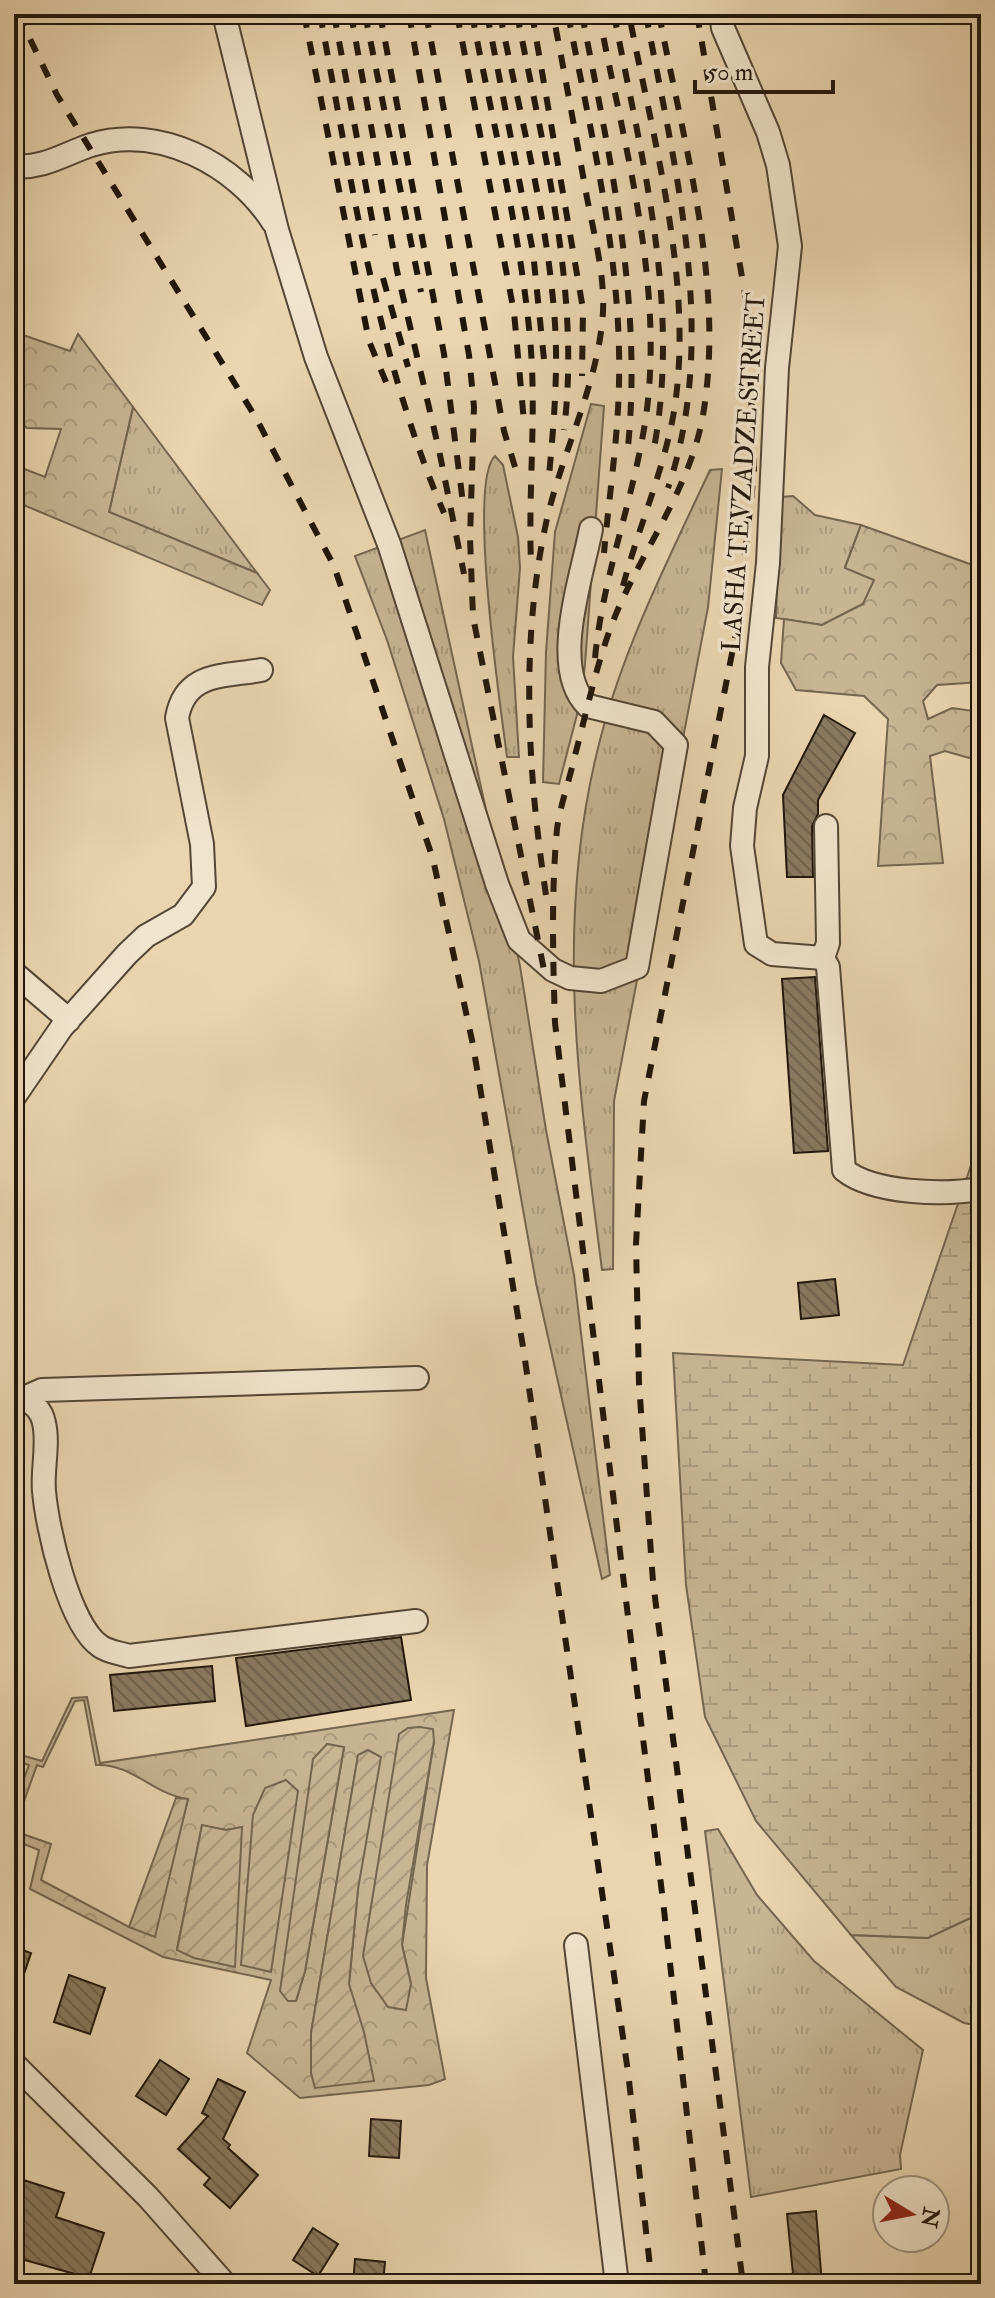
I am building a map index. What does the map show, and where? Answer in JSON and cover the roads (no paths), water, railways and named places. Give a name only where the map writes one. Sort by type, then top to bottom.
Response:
[{"type":"street","points":[[224,14],[277,230],[316,357],[389,544],[497,884],[519,940],[553,970],[570,978],[601,981],[637,967],[676,745],[654,722],[588,706],[571,684],[567,654],[591,529]]},
{"type":"street","name":"LASHA TEVZADZE STREET","points":[[721,14],[723,28],[768,132],[778,165],[790,246],[777,368],[768,563],[757,667],[757,756],[745,808],[742,846],[756,944],[772,954],[823,958]]},
{"type":"street","points":[[14,166],[40,165],[89,146],[141,138],[186,150],[228,174],[264,208],[277,230]]},
{"type":"street","points":[[14,1097],[69,1020],[136,945],[183,915],[204,887],[202,844],[177,718],[180,698],[196,682],[261,670]]},
{"type":"street","points":[[826,826],[828,943],[823,958],[828,967],[844,1170],[859,1181],[948,1194],[981,1189]]},
{"type":"street","points":[[14,973],[69,1020]]},
{"type":"street","points":[[19,1397],[42,1390],[417,1378]]},
{"type":"street","points":[[19,1397],[39,1411],[44,1422],[44,1491],[56,1553],[78,1617],[87,1634],[101,1648],[129,1656],[416,1621]]},
{"type":"street","points":[[576,1945],[617,2284]]},
{"type":"street","points":[[14,2064],[148,2197],[225,2284]]},
{"type":"railway","points":[[18,14],[57,95],[256,418],[334,566],[433,859],[473,1045],[524,1353],[628,2072],[652,2284]]},
{"type":"railway","points":[[304,14],[369,341],[388,387]]},
{"type":"railway","points":[[320,14],[355,204],[383,330],[420,453],[444,513]]},
{"type":"railway","points":[[334,14],[375,235]]},
{"type":"railway","points":[[351,14],[397,271],[464,574]]},
{"type":"railway","points":[[365,14],[421,292]]},
{"type":"railway","points":[[380,14],[444,354],[463,503]]},
{"type":"railway","points":[[409,14],[469,355],[474,407],[470,538],[473,617],[546,980]]},
{"type":"railway","points":[[426,14],[504,431],[519,480]]},
{"type":"railway","points":[[457,14],[514,312],[524,422]]},
{"type":"railway","points":[[472,14],[513,216],[530,338],[533,394],[531,563]]},
{"type":"railway","points":[[487,14],[533,252],[545,369]]},
{"type":"railway","points":[[500,14],[550,274],[556,373],[549,476]]},
{"type":"railway","points":[[517,14],[548,169],[563,273],[568,378],[564,430]]},
{"type":"railway","points":[[532,14],[583,309],[582,376]]},
{"type":"railway","points":[[546,895],[531,758],[532,619],[545,528],[592,376],[603,308],[599,261],[553,14]]},
{"type":"railway","points":[[568,14],[595,151],[616,290],[619,383],[604,553]]},
{"type":"railway","points":[[582,14],[613,178],[628,289],[631,400],[627,456]]},
{"type":"railway","points":[[595,658],[605,595],[642,441],[651,359],[650,310],[638,210],[599,14]]},
{"type":"railway","points":[[614,14],[646,176],[660,285],[663,339],[661,394],[654,448]]},
{"type":"railway","points":[[623,586],[668,439],[679,368],[676,266],[669,214],[629,14]]},
{"type":"railway","points":[[646,14],[679,191],[691,311],[690,371],[683,430],[668,488]]},
{"type":"railway","points":[[659,14],[689,161],[705,260],[709,360],[704,409],[690,463],[628,588],[603,649],[562,803],[557,829],[553,902],[555,1023],[663,1901],[706,2284]]},
{"type":"railway","points":[[697,14],[748,312],[754,472],[737,628],[644,1101],[636,1244],[639,1383],[653,1582],[743,2284]]},
{"type":"railway","points":[[383,278],[408,367]]}]
